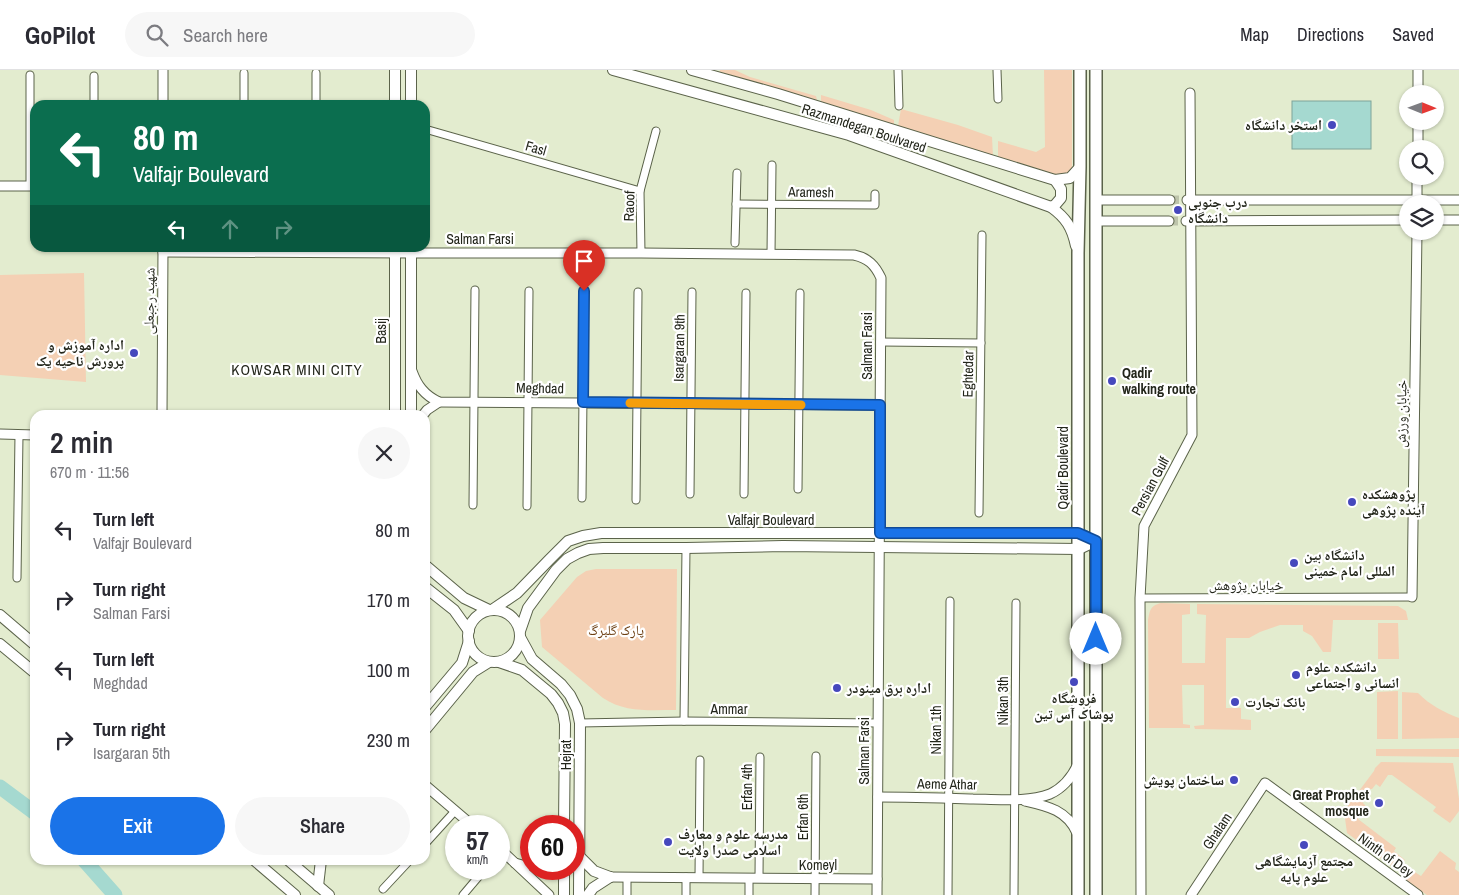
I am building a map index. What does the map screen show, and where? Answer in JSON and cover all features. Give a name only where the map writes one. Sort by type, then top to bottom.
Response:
[{"type":"main road","points":[[395,70],[395,100]]},
{"type":"main road","points":[[411,70],[411,100]]},
{"type":"main road","name":"Razmandegan Boulvared","points":[[613,70],[849,135],[1050,207],[1061,214],[1068,223],[1074,236],[1078,253]]},
{"type":"main road","name":"Razmandegan Boulvared","points":[[692,70],[778,94],[1055,180]]},
{"type":"main road","name":"Qadir Boulevard","points":[[1078,895],[1078,253],[1080,70]]},
{"type":"main road","points":[[1096,70],[1096,895]]},
{"type":"main road","points":[[1050,207],[1055,205],[1061,198],[1060,189],[1055,180],[1070,178],[1080,167]]},
{"type":"main road","name":"Basij","points":[[395,252],[395,410]]},
{"type":"main road","points":[[411,252],[411,410]]},
{"type":"main road","name":"Valfajr Boulevard","points":[[491,610],[517,593],[568,541],[601,533],[1078,533]]},
{"type":"main road","points":[[1078,533],[1096,541]]},
{"type":"main road","points":[[1079,549],[1096,541]]},
{"type":"main road","name":"Valfajr Boulevard","points":[[520,634],[528,608],[556,570],[567,559],[589,549],[783,546],[1079,549]]},
{"type":"main road","points":[[430,569],[464,598],[491,610],[505,612],[514,620],[520,634],[518,646],[514,653],[507,659],[494,662],[473,672],[430,724]]},
{"type":"main road","points":[[430,591],[454,610],[469,636],[472,650],[479,658],[494,662]]},
{"type":"main road","points":[[430,701],[462,663],[472,621],[480,614],[491,610]]},
{"type":"main road","points":[[0,615],[30,641]]},
{"type":"main road","name":"Hejrat","points":[[520,634],[532,659],[561,684],[570,695],[576,708],[580,723],[579,815]]},
{"type":"main road","points":[[0,644],[30,669]]},
{"type":"main road","name":"Hejrat","points":[[494,662],[522,670],[551,694],[560,708],[565,724],[564,815]]},
{"type":"main road","points":[[565,724],[580,723]]},
{"type":"main road","points":[[585,862],[594,871],[610,877]]},
{"type":"main road","points":[[260,865],[295,895]]},
{"type":"main road","points":[[294,865],[329,895]]},
{"type":"main road","points":[[318,886],[320,865]]},
{"type":"main road","points":[[588,895],[593,888],[610,877]]},
{"type":"main road","points":[[564,880],[564,895]]},
{"type":"main road","name":"Hejrat","points":[[579,880],[579,895]]},
{"type":"street","points":[[163,100],[164,70]]},
{"type":"street","points":[[898,70],[899,106]]},
{"type":"street","points":[[998,70],[998,99]]},
{"type":"street","points":[[1418,70],[1418,85]]},
{"type":"street","points":[[244,73],[244,100]]},
{"type":"street","points":[[316,73],[316,100]]},
{"type":"street","points":[[30,75],[30,100]]},
{"type":"street","points":[[94,76],[94,100]]},
{"type":"street","name":"Persian Gulf","points":[[1141,895],[1140,598],[1144,526],[1192,435],[1188,221],[1190,93]]},
{"type":"street","name":"Fasl","points":[[430,130],[640,191]]},
{"type":"street","name":"Raoof","points":[[641,253],[640,191],[656,131]]},
{"type":"street","points":[[771,254],[772,165]]},
{"type":"street","points":[[735,243],[737,173]]},
{"type":"street","points":[[0,186],[30,186]]},
{"type":"street","name":"Aramesh","points":[[736,204],[875,205],[875,194]]},
{"type":"street","points":[[1096,200],[1170,200]]},
{"type":"street","points":[[1189,200],[1399,202]]},
{"type":"street","points":[[1444,201],[1459,200]]},
{"type":"street","points":[[1188,221],[1399,220]]},
{"type":"street","points":[[1444,220],[1459,220]]},
{"type":"street","points":[[1096,221],[1169,221]]},
{"type":"street","name":"Eghtedar","points":[[979,513],[982,235]]},
{"type":"street","name":"خیابان ورزش","points":[[1412,597],[1417,240]]},
{"type":"street","name":"Salman Farsi","points":[[430,250],[854,255],[863,257],[877,269],[881,278],[877,895]]},
{"type":"street","name":"شهید رجبعلی","points":[[162,410],[163,252]]},
{"type":"street","points":[[473,505],[475,290]]},
{"type":"street","points":[[527,506],[529,291]]},
{"type":"street","points":[[582,498],[584,291]]},
{"type":"street","points":[[636,500],[638,292]]},
{"type":"street","name":"Isargaran 9th","points":[[690,494],[692,292]]},
{"type":"street","points":[[744,494],[746,293]]},
{"type":"street","points":[[798,489],[800,293]]},
{"type":"street","points":[[880,342],[980,343]]},
{"type":"street","points":[[411,368],[416,383],[423,392],[439,402],[427,410]]},
{"type":"street","name":"Meghdad","points":[[439,402],[880,405]]},
{"type":"street","points":[[0,434],[30,435]]},
{"type":"street","points":[[16,578],[19,434]]},
{"type":"street","points":[[684,721],[686,548]]},
{"type":"street","name":"خیابان پژوهش","points":[[1140,598],[1412,597]]},
{"type":"street","name":"Nikan 1th","points":[[948,895],[950,602]]},
{"type":"street","name":"Nikan 3th","points":[[1014,895],[1016,603]]},
{"type":"street","name":"Ammar","points":[[580,723],[684,721],[878,723]]},
{"type":"street","name":"Erfan 6th","points":[[815,895],[816,756]]},
{"type":"street","name":"Erfan 4th","points":[[759,878],[760,757]]},
{"type":"street","points":[[699,878],[700,760]]},
{"type":"street","name":"Aeme Athar","points":[[1015,800],[1050,794],[1060,788],[1068,781],[1078,762]]},
{"type":"street","name":"Ghalam","points":[[1191,895],[1265,783]]},
{"type":"street","name":"Ninth of Dey","points":[[1265,783],[1418,895]]},
{"type":"street","points":[[430,789],[460,815]]},
{"type":"street","name":"Aeme Athar","points":[[878,796],[1015,800],[1051,807],[1068,818],[1078,836]]},
{"type":"street","points":[[430,838],[455,811]]},
{"type":"street","points":[[510,859],[549,895]]},
{"type":"street","points":[[513,862],[520,864]]},
{"type":"street","points":[[384,889],[406,865]]},
{"type":"street","name":"Komeyl","points":[[610,877],[877,879]]},
{"type":"street","points":[[627,877],[627,895]]},
{"type":"street","points":[[686,878],[686,895]]},
{"type":"street","points":[[748,895],[749,878]]},
{"type":"street","points":[[463,895],[476,880]]},
{"type":"green space","points":[[720,70],[735,70],[750,77],[816,96],[817,100],[719,74]]},
{"type":"green space","points":[[1044,70],[1072,70],[1072,167],[1070,175],[1062,178],[998,158],[998,141],[1036,152],[1045,147]]},
{"type":"green space","points":[[821,95],[871,110],[894,120],[894,126],[821,102]]},
{"type":"green space","points":[[901,109],[992,137],[993,156],[898,126]]},
{"type":"green space","points":[[84,273],[86,382],[0,375],[0,275]]},
{"type":"green space","name":"پارک گلبرگ","points":[[596,569],[677,569],[676,710],[638,710],[611,703],[542,647],[540,620],[577,577],[586,571]]},
{"type":"green space","points":[[1161,603],[1190,604],[1190,614],[1182,615],[1182,663],[1205,663],[1206,615],[1197,614],[1197,604],[1398,606],[1406,611],[1408,620],[1333,620],[1331,652],[1323,652],[1312,636],[1303,631],[1303,625],[1280,625],[1249,638],[1226,638],[1226,708],[1241,708],[1241,719],[1251,720],[1251,730],[1195,729],[1194,726],[1204,725],[1204,685],[1182,685],[1183,724],[1190,725],[1190,728],[1149,728],[1148,620],[1151,609]]},
{"type":"green space","points":[[1378,623],[1398,623],[1399,659],[1378,659]]},
{"type":"green space","points":[[1398,691],[1398,739],[1377,739],[1377,692]]},
{"type":"green space","points":[[1402,692],[1418,693],[1437,708],[1459,718],[1459,738],[1402,739]]},
{"type":"green space","points":[[1376,749],[1459,749],[1459,757],[1376,756]]},
{"type":"green space","points":[[1381,762],[1453,763],[1459,799],[1459,811],[1450,823],[1433,811],[1436,807],[1392,775],[1388,775],[1380,787],[1376,784],[1370,789],[1363,803],[1366,806],[1358,819],[1396,848],[1394,851],[1405,860],[1397,870],[1347,833],[1344,811]]},
{"type":"green space","points":[[1440,851],[1456,863],[1455,869],[1459,872],[1459,895],[1427,895],[1403,878],[1410,869],[1421,876]]},
{"type":"water","name":"استخر دانشگاه","points":[[1292,101],[1371,101],[1371,149],[1292,149]]},
{"type":"waterway","points":[[0,787],[30,809]]},
{"type":"waterway","points":[[88,865],[115,895]]},
{"type":"tunnel","points":[[1170,200],[1186,200]]},
{"type":"tunnel","points":[[1169,221],[1185,221]]},
{"type":"slow traffic","points":[[630,403],[801,405]]},
{"type":"place","name":"استخر دانشگاه","points":[[1332,125]]},
{"type":"place","name":"درب جنوبی دانشگاه","points":[[1178,210]]},
{"type":"place","name":"اداره آموزش و پرورش ناحیه یک","points":[[134,353]]},
{"type":"place","name":"Qadir walking route","points":[[1112,381]]},
{"type":"place","name":"پژوهشکده آینده پژوهی","points":[[1352,502]]},
{"type":"place","name":"دانشگاه بین المللی امام خمینی","points":[[1294,563]]},
{"type":"place","name":"دانشکده علوم انسانی و اجتماعی","points":[[1296,675]]},
{"type":"place","name":"فروشگاه پوشاک آس تین","points":[[1074,682]]},
{"type":"place","name":"اداره برق مینودر","points":[[837,688]]},
{"type":"place","name":"بانک تجارت","points":[[1235,702]]},
{"type":"place","name":"ساختمان پویش","points":[[1234,780]]},
{"type":"place","name":"Great Prophet mosque","points":[[1379,803]]},
{"type":"place","name":"مدرسه علوم و معارف اسلامی صدرا ولایت","points":[[668,842]]},
{"type":"place","name":"مجتمع آزمایشگاهی علوم پایه","points":[[1304,845]]},
{"type":"district","name":"KOWSAR MINI CITY","points":[[297,370]]},
{"type":"route","points":[[584,291],[583,402],[880,405],[880,533],[1078,533],[1096,541],[1096,639]]}]
